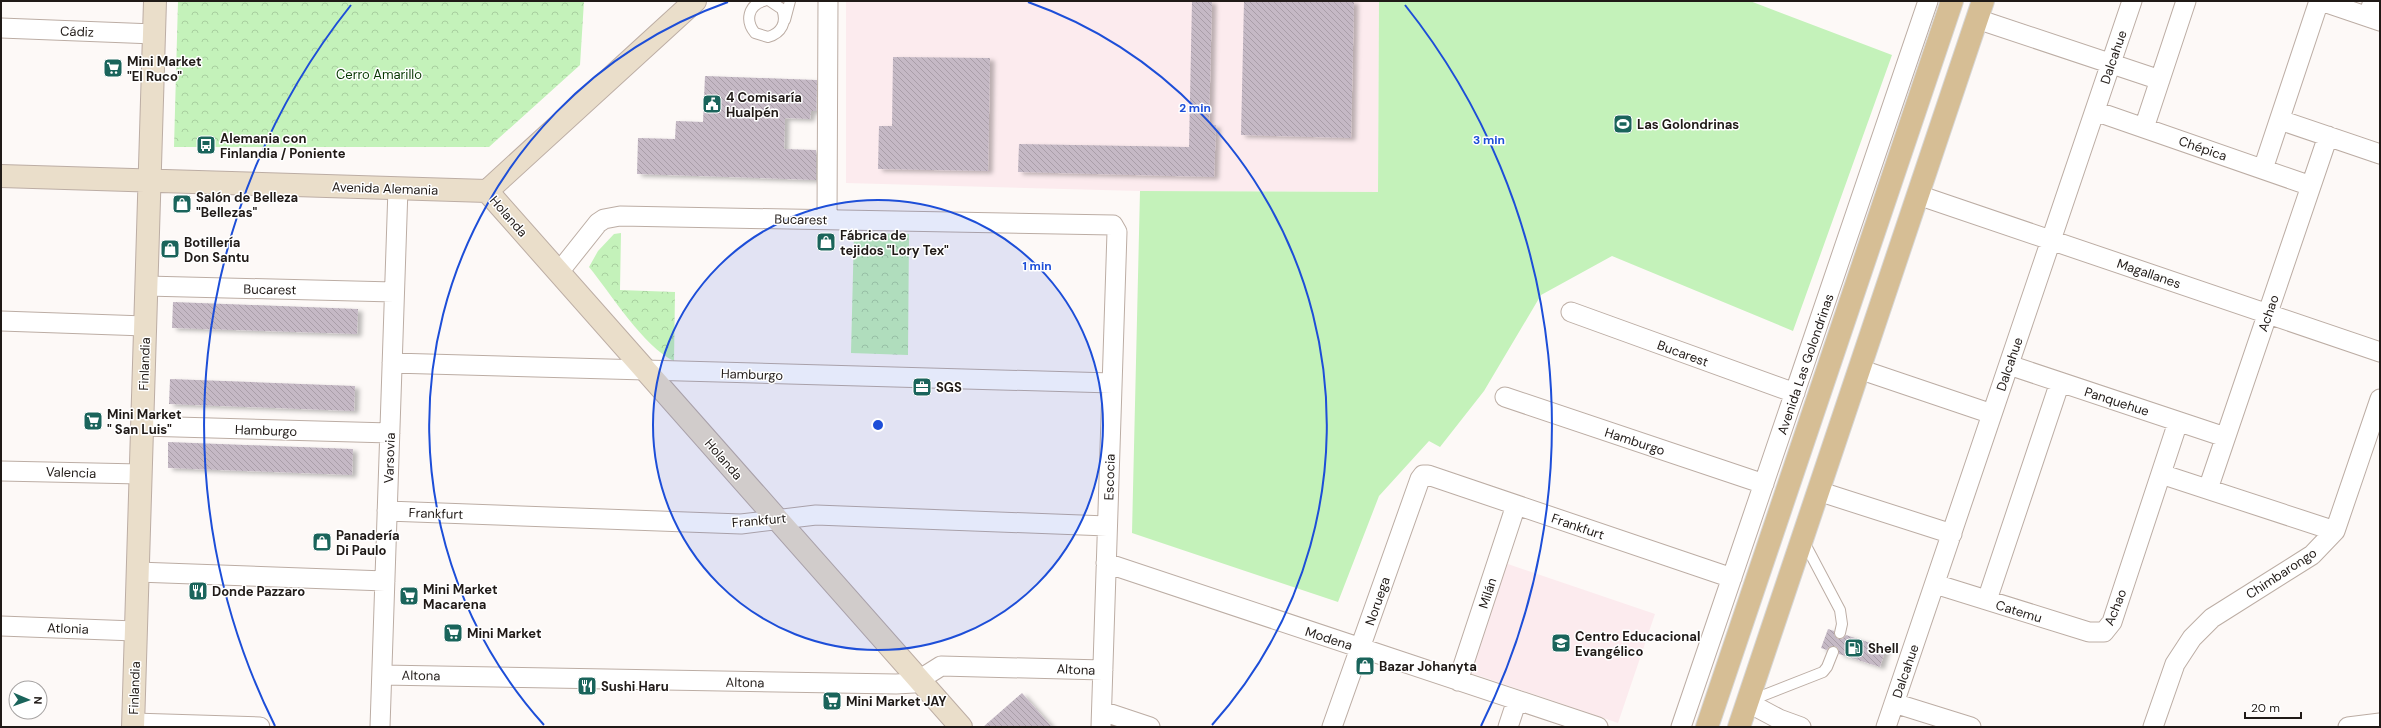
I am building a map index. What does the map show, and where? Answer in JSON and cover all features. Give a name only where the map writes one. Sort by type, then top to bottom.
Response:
[{"type":"main road","name":"Avenida Las Golondrinas","points":[[1707,727],[1952,1]]},
{"type":"main road","points":[[1739,727],[1980,10]]},
{"type":"street","name":"Finlandia","points":[[133,725],[155,1]]},
{"type":"street","points":[[487,191],[695,1]]},
{"type":"street","points":[[827,219],[828,1]]},
{"type":"street","name":"Avenida Las Golondrinas","points":[[1682,727],[1928,1]]},
{"type":"street","name":"Dalcahue","points":[[1886,727],[2132,1]]},
{"type":"street","points":[[2144,128],[2186,1]]},
{"type":"street","points":[[2263,170],[2320,1],[2374,13]]},
{"type":"street","points":[[1980,10],[2111,63],[2160,80]]},
{"type":"street","name":"Cádiz","points":[[1,28],[154,34]]},
{"type":"street","name":"Chépica","points":[[2095,111],[2311,186]]},
{"type":"street","points":[[2280,120],[2380,154]]},
{"type":"street","name":"Achao","points":[[2208,489],[2328,136]]},
{"type":"street","name":"Avenida Alemania","points":[[1,176],[487,191]]},
{"type":"street","name":"Varsovia","points":[[380,727],[398,188]]},
{"type":"street","name":"Holanda","points":[[487,191],[961,727]]},
{"type":"street","name":"Magallanes","points":[[1918,195],[2380,352]]},
{"type":"street","name":"Bucarest","points":[[559,272],[592,228],[604,219],[612,217],[1109,224],[1115,227]]},
{"type":"street","name":"Escocia","points":[[1101,719],[1117,232],[1115,227]]},
{"type":"street","name":"Bucarest","points":[[146,286],[394,292]]},
{"type":"street","name":"Bucarest","points":[[1571,312],[1795,394]]},
{"type":"street","points":[[1,321],[145,326]]},
{"type":"street","name":"Hamburgo","points":[[392,363],[1112,383]]},
{"type":"street","name":"Panquehue","points":[[2009,365],[2225,437]]},
{"type":"street","points":[[1859,369],[1992,414]]},
{"type":"street","points":[[1987,600],[2060,382]]},
{"type":"street","name":"Hamburgo","points":[[1505,397],[1764,484]]},
{"type":"street","name":"Chimbarongo","points":[[2153,727],[2175,664],[2184,649],[2202,628],[2212,618],[2312,555],[2335,531],[2380,399]]},
{"type":"street","name":"Achao","points":[[2104,632],[2112,622],[2178,422]]},
{"type":"street","name":"Hamburgo","points":[[142,426],[390,433]]},
{"type":"street","name":"Valencia","points":[[1,471],[140,474]]},
{"type":"street","points":[[2161,474],[2335,531]]},
{"type":"street","name":"Frankfurt","points":[[1423,475],[1428,475],[1732,578]]},
{"type":"street","name":"Noruega","points":[[1332,727],[1420,479],[1423,475]]},
{"type":"street","points":[[1818,490],[1952,534]]},
{"type":"street","name":"Milán","points":[[1458,680],[1516,505]]},
{"type":"street","name":"Frankfurt","points":[[387,511],[742,524],[776,518],[816,515],[1107,526]]},
{"type":"street","name":"Modena","points":[[1106,563],[1598,727]]},
{"type":"street","points":[[137,572],[385,581]]},
{"type":"street","name":"Catemu","points":[[1935,584],[2089,632],[2104,632]]},
{"type":"street","name":"Atlonia","points":[[1,626],[135,631]]},
{"type":"street","name":"Altona","points":[[382,675],[906,684],[919,680],[941,666],[1103,670]]},
{"type":"street","points":[[1508,727],[1517,700]]},
{"type":"street","points":[[1747,702],[1779,719],[1801,727]]},
{"type":"street","points":[[1894,703],[1970,727]]},
{"type":"street","points":[[1101,719],[1150,727]]},
{"type":"street","points":[[2348,727],[2380,723]]},
{"type":"street","points":[[133,725],[260,727]]},
{"type":"lane","points":[[760,1],[753,6],[749,16],[749,23],[756,33],[762,36],[774,35],[784,24],[790,1]]},
{"type":"lane","points":[[770,1],[782,9],[784,24]]},
{"type":"lane","points":[[1802,538],[1840,610],[1842,624],[1840,633]]},
{"type":"lane","points":[[1747,702],[1823,672],[1827,667],[1833,652]]},
{"type":"shaded area","points":[[846,1],[1379,1],[1378,192],[1140,191],[846,183]]},
{"type":"shaded area","name":"Centro Educacional Evangélico","points":[[1505,563],[1655,614],[1618,723],[1468,672]]},
{"type":"green space","name":"Cerro Amarillo","points":[[178,1],[584,1],[580,65],[489,147],[174,147]]},
{"type":"green space","points":[[1379,1],[1750,1],[1892,55],[1793,331],[1612,256],[1541,295],[1484,391],[1440,447],[1429,441],[1379,496],[1338,602],[1132,533],[1140,191],[1378,192]]},
{"type":"green space","points":[[621,233],[620,290],[675,292],[674,361],[651,344],[628,319],[589,267],[598,251],[614,234]]},
{"type":"green space","points":[[854,233],[909,234],[908,355],[851,353]]},
{"type":"building","points":[[1192,1],[1212,1],[1209,125],[1216,125],[1214,177],[1018,172],[1019,144],[1189,147]]},
{"type":"building","points":[[1244,1],[1354,1],[1351,138],[1241,135]]},
{"type":"building","points":[[893,57],[990,58],[988,171],[878,169],[879,126],[892,126]]},
{"type":"building","points":[[705,76],[817,80],[816,111],[811,111],[810,119],[785,118],[784,149],[816,150],[816,180],[637,174],[638,138],[675,139],[676,121],[703,122]]},
{"type":"building","points":[[173,302],[358,309],[357,334],[172,328]]},
{"type":"building","points":[[170,379],[355,386],[354,411],[169,404]]},
{"type":"building","points":[[168,442],[353,449],[352,475],[168,468]]},
{"type":"building","name":"Shell","points":[[1828,629],[1834,631],[1834,635],[1838,639],[1842,639],[1846,635],[1886,648],[1880,667],[1839,654],[1838,648],[1835,646],[1829,647],[1827,650],[1821,648]]},
{"type":"building","points":[[1022,693],[1052,727],[983,727]]},
{"type":"place","name":"Mini Market \"El Ruco\"","points":[[113,68]]},
{"type":"place","name":"4 Comisaría Hualpén","points":[[712,104]]},
{"type":"place","name":"Las Golondrinas","points":[[1623,124]]},
{"type":"place","name":"Alemania con Finlandia / Poniente","points":[[206,145]]},
{"type":"place","name":"Salón de Belleza \"Bellezas\"","points":[[182,204]]},
{"type":"place","name":"Fábrica de tejidos \"Lory Tex\"","points":[[826,242]]},
{"type":"place","name":"Botillería Don Santu","points":[[170,249]]},
{"type":"place","name":"SGS","points":[[922,387]]},
{"type":"place","name":"Mini Market \" San Luis\"","points":[[93,421]]},
{"type":"place","name":"Panadería Di Paulo","points":[[322,542]]},
{"type":"place","name":"Donde Pazzaro","points":[[198,591]]},
{"type":"place","name":"Mini Market Macarena","points":[[409,596]]},
{"type":"place","name":"Mini Market","points":[[453,633]]},
{"type":"place","name":"Centro Educacional Evangélico","points":[[1561,643]]},
{"type":"place","name":"Shell","points":[[1854,648]]},
{"type":"place","name":"Bazar Johanyta","points":[[1365,666]]},
{"type":"place","name":"Sushi Haru","points":[[587,686]]},
{"type":"place","name":"Mini Market JAY","points":[[832,701]]}]
